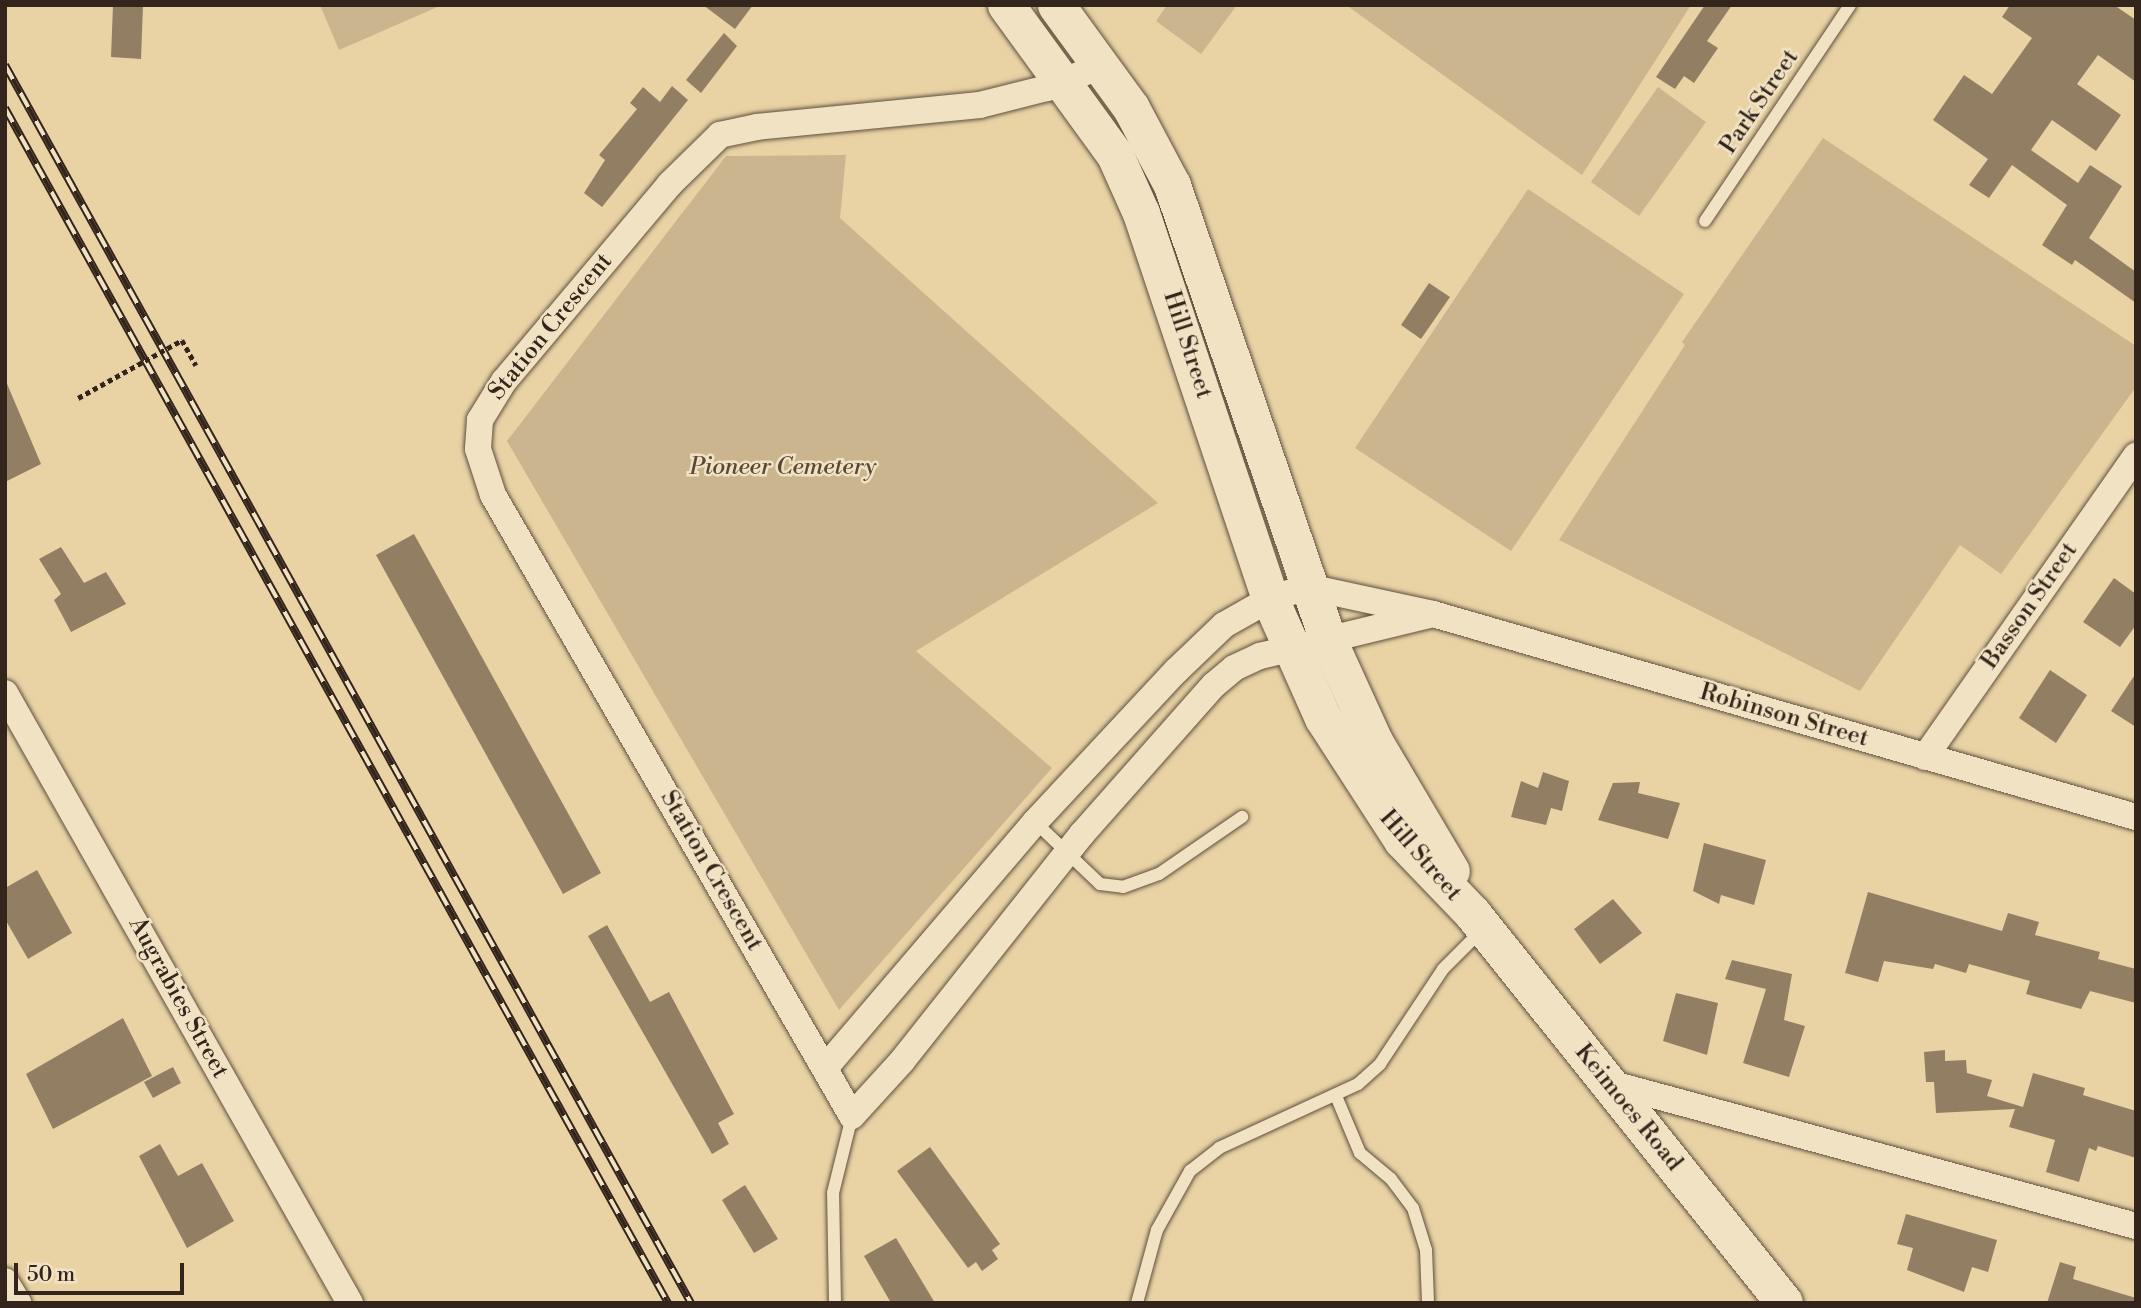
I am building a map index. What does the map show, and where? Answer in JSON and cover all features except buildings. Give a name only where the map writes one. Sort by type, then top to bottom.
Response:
[{"type":"street","name":"Hill Street","points":[[1006,5],[1065,82],[1115,155],[1141,213],[1270,599],[1289,649],[1323,718],[1373,800],[1429,873],[1478,921]]},
{"type":"street","name":"Hill Street","points":[[1056,5],[1103,65],[1160,159],[1187,222],[1328,640],[1374,741],[1478,921]]},
{"type":"street","name":"Station Crescent","points":[[852,1116],[493,495],[478,449],[480,420],[504,381],[670,184],[720,135],[757,127],[963,108],[1065,82],[1103,65]]},
{"type":"street","name":"Basson Street","points":[[1925,757],[2136,456]]},
{"type":"street","points":[[825,1068],[1035,822],[1198,649],[1224,625],[1270,599],[1308,587]]},
{"type":"street","name":"Robinson Street","points":[[1308,587],[1433,614],[2136,817]]},
{"type":"street","points":[[852,1116],[902,1061],[1066,854],[1214,685],[1234,668],[1289,649],[1433,614]]},
{"type":"street","name":"Augrabies Street","points":[[5,692],[350,1303]]},
{"type":"street","name":"Keimoes Road","points":[[1478,921],[1783,1303]]},
{"type":"street","points":[[1609,1083],[2136,1226]]},
{"type":"street","points":[[5,1281],[18,1303]]},
{"type":"lane","name":"Park Street","points":[[1705,221],[1850,5]]},
{"type":"lane","points":[[1035,822],[1100,884],[1123,887],[1159,874],[1242,817]]},
{"type":"lane","points":[[1137,1303],[1157,1230],[1190,1171],[1219,1148],[1336,1096],[1373,1072],[1478,921]]},
{"type":"lane","points":[[1336,1096],[1360,1153],[1391,1179],[1413,1208],[1426,1250],[1428,1303]]},
{"type":"lane","points":[[835,1303],[833,1193],[852,1116]]},
{"type":"path","points":[[78,398],[182,340],[196,365]]},
{"type":"green space","points":[[320,5],[442,5],[339,50]]},
{"type":"green space","points":[[1167,5],[1237,5],[1201,54],[1156,21]]},
{"type":"green space","points":[[1346,5],[1691,5],[1582,175]]},
{"type":"green space","points":[[1658,87],[1706,122],[1639,216],[1591,182]]},
{"type":"green space","points":[[1823,138],[2136,346],[2136,387],[2001,574],[1960,545],[1860,691],[1559,540],[1685,345],[1682,342]]},
{"type":"green space","name":"Pioneer Cemetery","points":[[846,155],[840,218],[1158,503],[916,651],[1052,768],[839,1010],[507,441],[726,156]]},
{"type":"green space","points":[[1528,189],[1684,294],[1511,551],[1355,448]]},
{"type":"railway","points":[[5,65],[691,1303]]},
{"type":"railway","points":[[5,108],[668,1303]]}]
